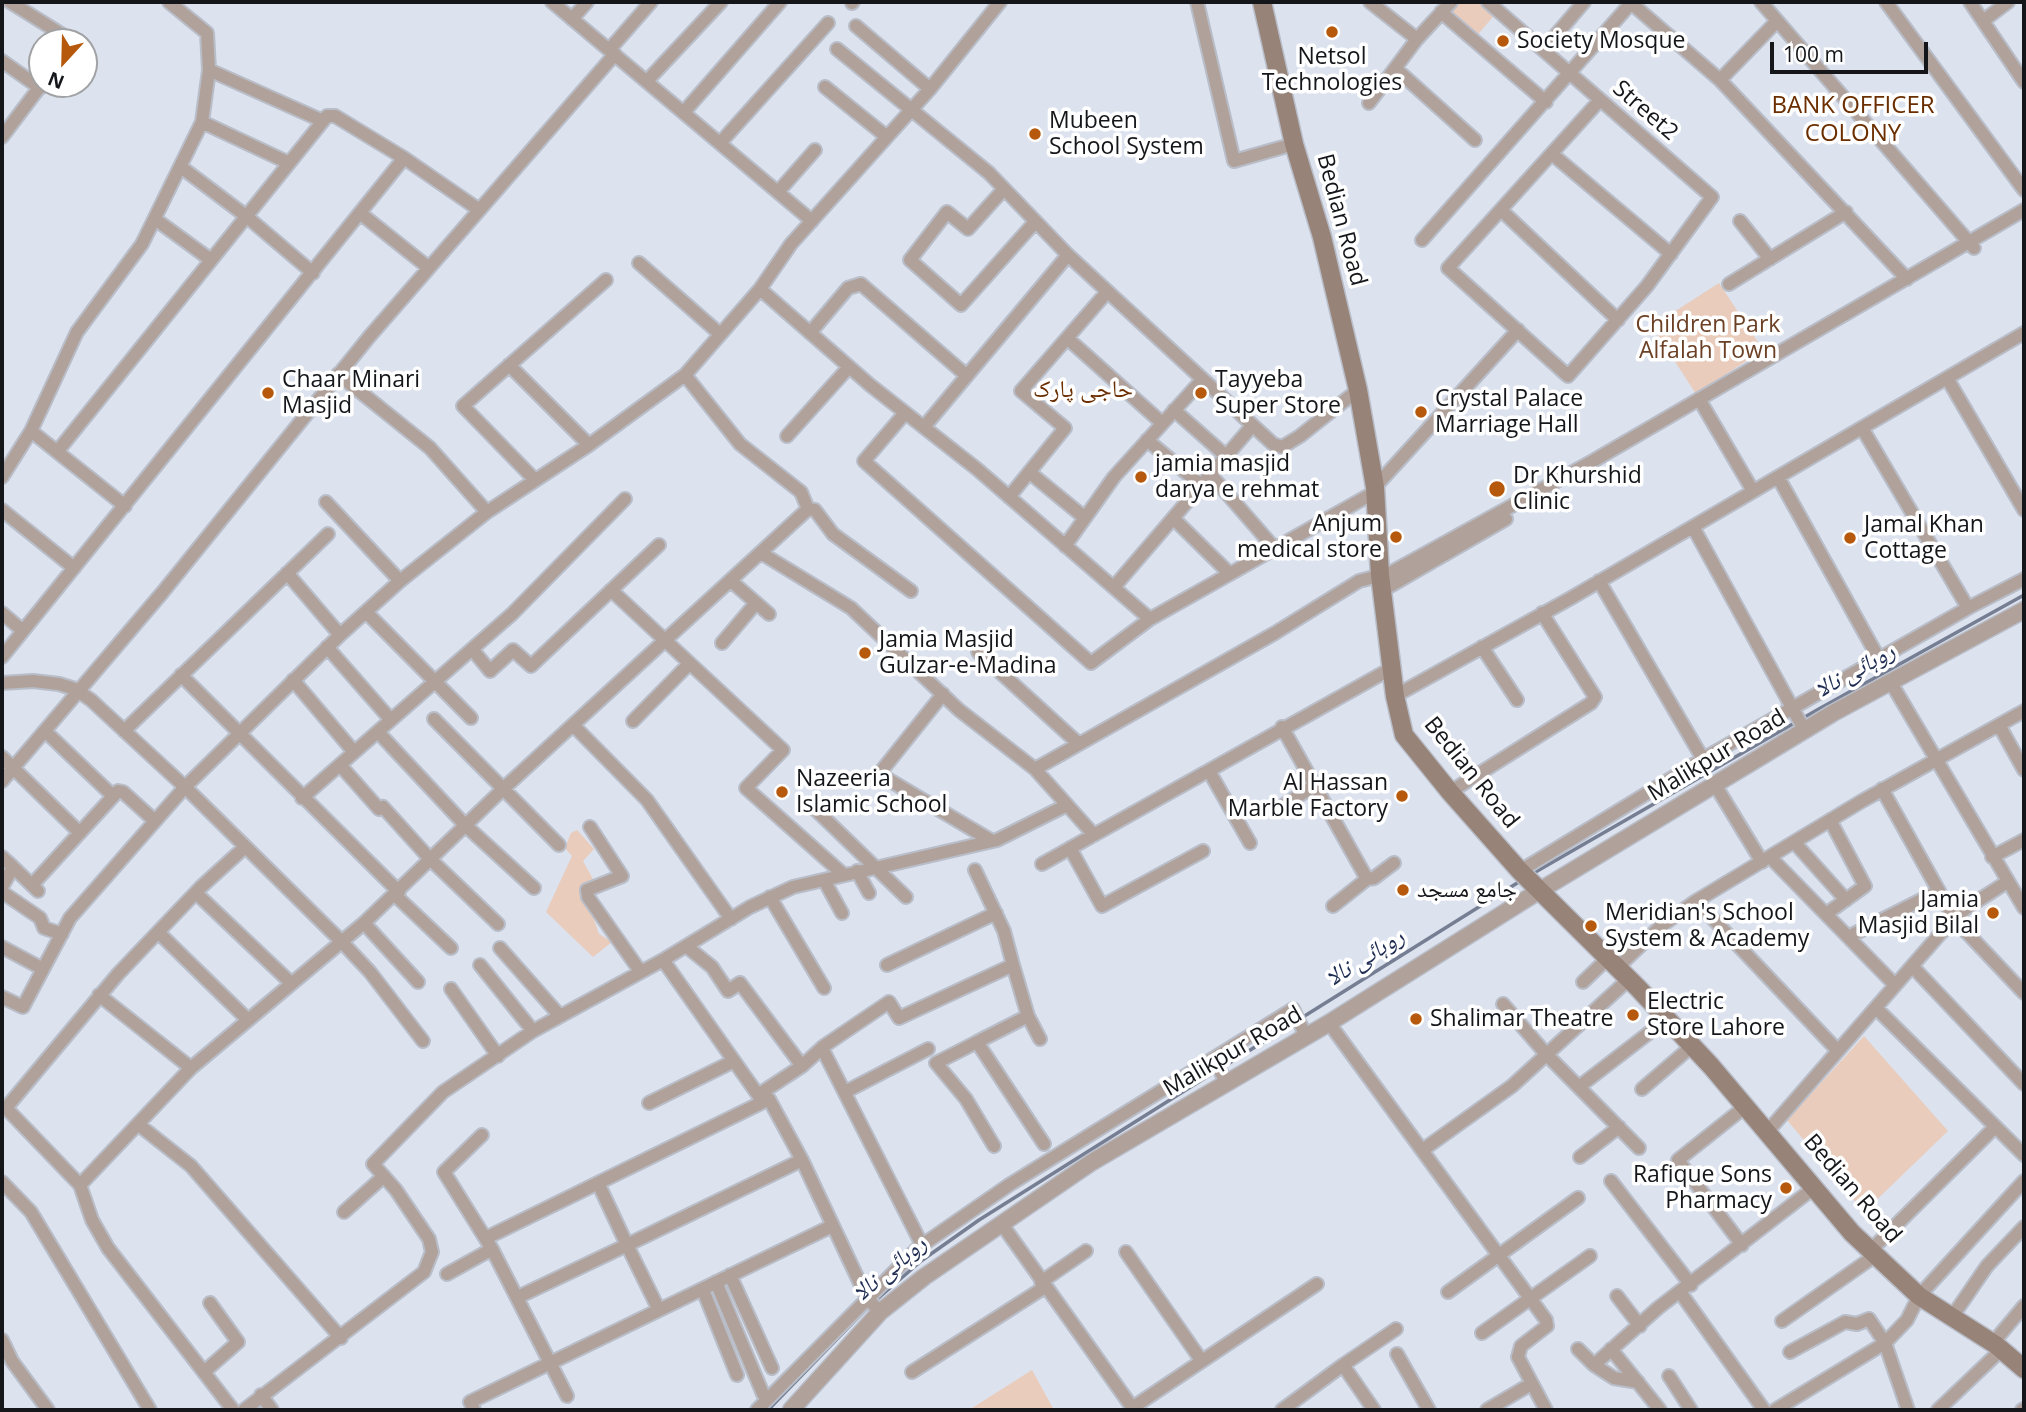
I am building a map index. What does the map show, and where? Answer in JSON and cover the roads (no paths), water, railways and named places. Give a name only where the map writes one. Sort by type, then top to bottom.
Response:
[{"type":"main road","name":"Bedian Road","points":[[1262,2],[1294,144],[1322,237],[1358,390],[1375,489],[1381,581],[1395,696],[1404,735],[1450,793],[1529,881],[1618,968],[1692,1046],[1873,1253],[1919,1296],[1997,1346],[2024,1369]]},
{"type":"street","points":[[10,2],[52,28]]},
{"type":"street","points":[[2,477],[30,431],[77,332],[142,244],[202,122],[209,70],[207,33],[169,2]]},
{"type":"street","points":[[552,2],[812,221]]},
{"type":"street","points":[[572,19],[587,2]]},
{"type":"street","points":[[2,781],[79,692],[338,374],[612,52],[651,2]]},
{"type":"street","points":[[647,81],[721,2]]},
{"type":"street","points":[[684,113],[780,2]]},
{"type":"street","points":[[2,997],[23,1007],[70,918],[185,787],[340,635],[400,581],[487,512],[589,445],[685,375],[760,289],[791,244],[930,89],[1000,2]]},
{"type":"street","points":[[1197,2],[1234,162],[1294,144]]},
{"type":"street","points":[[1370,2],[1417,39]]},
{"type":"street","points":[[1369,103],[1417,39],[1451,2]]},
{"type":"street","name":"Street2","points":[[1488,2],[1712,197],[1671,254]]},
{"type":"street","points":[[1543,50],[1584,2]]},
{"type":"street","points":[[1886,2],[2024,190]]},
{"type":"street","points":[[1970,2],[2024,82]]},
{"type":"street","points":[[1983,21],[2008,2]]},
{"type":"street","points":[[1422,240],[1632,3],[1720,80],[1907,279]]},
{"type":"street","points":[[1766,3],[1777,21],[1973,245]]},
{"type":"street","points":[[1441,12],[1546,102]]},
{"type":"street","points":[[1720,80],[1777,21]]},
{"type":"street","points":[[721,142],[828,23]]},
{"type":"street","points":[[856,26],[930,89]]},
{"type":"street","points":[[837,49],[989,173],[1068,255],[1201,381],[1273,444],[1282,447],[1358,390]]},
{"type":"street","points":[[2,61],[28,78]]},
{"type":"street","points":[[1396,69],[1475,141]]},
{"type":"street","points":[[209,70],[323,121]]},
{"type":"street","points":[[825,87],[887,137]]},
{"type":"street","points":[[2,137],[32,98]]},
{"type":"street","points":[[1552,154],[1671,254],[1568,376],[1448,268],[1600,100]]},
{"type":"street","points":[[57,452],[327,116],[335,116],[404,158],[478,209]]},
{"type":"street","points":[[202,122],[289,163]]},
{"type":"street","points":[[778,192],[815,150]]},
{"type":"street","points":[[2,657],[404,158]]},
{"type":"street","points":[[181,167],[246,216],[313,273]]},
{"type":"street","points":[[1003,190],[968,229],[947,212],[910,260],[961,305],[1035,222]]},
{"type":"street","points":[[1501,210],[1618,320]]},
{"type":"street","points":[[1035,769],[1359,581],[1381,581],[1443,550],[1973,245],[2024,210]]},
{"type":"street","points":[[1729,284],[1846,212]]},
{"type":"street","points":[[360,213],[429,268]]},
{"type":"street","points":[[1701,402],[1907,279],[2024,218]]},
{"type":"street","points":[[155,219],[211,260]]},
{"type":"street","points":[[1740,221],[1770,259]]},
{"type":"street","points":[[924,427],[1068,255]]},
{"type":"street","points":[[639,262],[720,334]]},
{"type":"street","points":[[534,479],[463,406],[606,280]]},
{"type":"street","points":[[810,333],[848,288],[861,284],[967,376]]},
{"type":"street","points":[[760,289],[1150,619]]},
{"type":"street","points":[[1009,497],[1065,428],[1021,391],[1107,292]]},
{"type":"street","points":[[905,413],[864,461],[1091,663],[1150,619],[1228,573],[1276,550],[1375,489],[1518,330]]},
{"type":"street","points":[[1395,696],[1693,527],[2024,333]]},
{"type":"street","points":[[1067,338],[1162,424]]},
{"type":"street","points":[[509,365],[589,445]]},
{"type":"street","points":[[787,436],[849,367]]},
{"type":"street","points":[[338,374],[430,448],[487,512]]},
{"type":"street","points":[[685,375],[740,444],[801,492],[808,509]]},
{"type":"street","points":[[1947,378],[2024,510]]},
{"type":"street","points":[[1065,546],[1114,477],[1201,381]]},
{"type":"street","points":[[1701,402],[1753,491]]},
{"type":"street","points":[[1174,410],[1226,456]]},
{"type":"street","points":[[1114,587],[1252,426]]},
{"type":"street","points":[[1862,428],[1968,608]]},
{"type":"street","points":[[30,431],[125,506]]},
{"type":"street","points":[[1147,440],[1201,485]]},
{"type":"street","points":[[1029,472],[1085,518]]},
{"type":"street","points":[[1210,474],[1276,550]]},
{"type":"street","points":[[1778,477],[1879,659]]},
{"type":"street","points":[[302,798],[512,614],[625,499]]},
{"type":"street","points":[[326,502],[400,581]]},
{"type":"street","points":[[80,1185],[191,1068],[365,923],[503,789],[808,509]]},
{"type":"street","points":[[808,509],[815,510],[833,534],[911,591]]},
{"type":"street","points":[[2,510],[74,568]]},
{"type":"street","points":[[1173,518],[1228,573]]},
{"type":"street","points":[[1693,527],[1800,719]]},
{"type":"street","points":[[124,731],[328,534]]},
{"type":"street","points":[[472,649],[490,671],[513,650],[531,666],[659,545]]},
{"type":"street","points":[[761,553],[851,608],[943,694],[1035,769],[1094,835]]},
{"type":"street","points":[[287,573],[340,635]]},
{"type":"street","points":[[1529,881],[1703,759],[1800,719],[1879,659],[2024,579]]},
{"type":"street","points":[[731,581],[769,614]]},
{"type":"street","points":[[1599,581],[1703,759]]},
{"type":"street","points":[[611,590],[783,750],[746,788],[844,875]]},
{"type":"street","points":[[722,643],[756,603]]},
{"type":"street","name":"Malikpur Road","points":[[791,1410],[879,1310],[1001,1223],[1085,1152],[1225,1079],[1304,1032],[1329,1023],[1529,881],[1714,783],[1800,719],[1891,681],[2024,610]]},
{"type":"street","points":[[366,612],[471,718]]},
{"type":"street","points":[[2,613],[23,631]]},
{"type":"street","points":[[1450,793],[1591,702],[1595,696],[1542,613]]},
{"type":"street","points":[[1482,646],[1517,700]]},
{"type":"street","points":[[327,647],[391,720]]},
{"type":"street","points":[[978,652],[1079,744]]},
{"type":"street","points":[[633,722],[689,664]]},
{"type":"street","points":[[1042,864],[1282,727],[1392,668]]},
{"type":"street","points":[[181,675],[451,948]]},
{"type":"street","points":[[293,680],[354,752]]},
{"type":"street","points":[[2,683],[33,681],[59,684],[79,692],[185,787],[341,941],[370,972],[423,1041]]},
{"type":"street","points":[[1891,681],[2024,908]]},
{"type":"street","points":[[943,694],[879,774],[992,841]]},
{"type":"street","points":[[1424,1149],[1512,1086],[1546,1054],[1618,968],[1661,926],[1696,901],[1882,789],[2024,711]]},
{"type":"street","points":[[433,719],[559,845]]},
{"type":"street","points":[[573,725],[648,800],[731,919]]},
{"type":"street","points":[[1999,725],[2024,770]]},
{"type":"street","points":[[1282,727],[1367,879]]},
{"type":"street","points":[[45,731],[113,796]]},
{"type":"street","points":[[378,732],[465,825],[534,888]]},
{"type":"street","points":[[2,757],[80,833]]},
{"type":"street","points":[[340,765],[430,859],[498,923]]},
{"type":"street","points":[[1209,771],[1250,843]]},
{"type":"street","points":[[1714,783],[1766,859],[1895,985]]},
{"type":"street","points":[[1281,807],[1314,786]]},
{"type":"street","points":[[1882,789],[1955,920],[2024,993]]},
{"type":"street","points":[[2,857],[35,888],[80,833],[121,790],[155,821]]},
{"type":"street","points":[[244,1410],[415,1281],[429,1262],[429,1239],[373,1164],[443,1092],[533,1031],[663,960],[770,897],[857,871],[992,841],[1068,806]]},
{"type":"street","points":[[816,810],[878,867],[906,897]]},
{"type":"street","points":[[1826,915],[1864,886],[1830,820]]},
{"type":"street","points":[[590,827],[622,876],[587,890],[588,897],[640,971]]},
{"type":"street","points":[[1992,857],[2024,839]]},
{"type":"street","points":[[1794,842],[1846,900]]},
{"type":"street","points":[[233,1410],[108,1248],[92,1220],[80,1185],[6,1108],[99,995],[196,893],[245,847]]},
{"type":"street","points":[[1070,848],[1102,906],[1203,851]]},
{"type":"street","points":[[1333,906],[1367,879],[1374,878],[1394,863]]},
{"type":"street","points":[[13,867],[2,890],[40,918],[44,928],[62,934]]},
{"type":"street","points":[[975,870],[1004,931],[1028,1016],[1040,1039]]},
{"type":"street","points":[[857,871],[869,893]]},
{"type":"street","points":[[824,880],[842,913]]},
{"type":"street","points":[[1768,1130],[1955,920],[2007,882]]},
{"type":"street","points":[[1848,937],[1939,891]]},
{"type":"street","points":[[196,893],[291,983]]},
{"type":"street","points":[[770,897],[824,988]]},
{"type":"street","points":[[1696,901],[1838,1051]]},
{"type":"street","points":[[887,965],[996,913]]},
{"type":"street","points":[[365,923],[418,982]]},
{"type":"street","points":[[159,933],[247,1019]]},
{"type":"street","points":[[687,946],[712,967],[728,991],[740,983],[802,1066]]},
{"type":"street","points":[[2,947],[43,969]]},
{"type":"street","points":[[500,948],[560,1016]]},
{"type":"street","points":[[663,960],[760,1098],[769,1099],[802,1160],[867,1298],[879,1310]]},
{"type":"street","points":[[480,965],[533,1031]]},
{"type":"street","points":[[447,1273],[489,1244],[598,1183],[760,1098],[889,1002],[900,1018],[1013,965]]},
{"type":"street","points":[[1912,966],[2024,1084]]},
{"type":"street","points":[[1583,982],[1618,968]]},
{"type":"street","points":[[450,989],[498,1056]]},
{"type":"street","points":[[99,995],[191,1068]]},
{"type":"street","points":[[1503,1004],[1546,1054],[1639,1148]]},
{"type":"street","points":[[1876,1007],[2024,1155]]},
{"type":"street","points":[[757,1410],[922,1245],[1009,1185],[1085,1152],[1293,1009],[1304,1032]]},
{"type":"street","points":[[994,1146],[966,1099],[936,1063],[1028,1016]]},
{"type":"street","points":[[1580,1086],[1667,1019]]},
{"type":"street","points":[[1329,1023],[1500,1254],[1547,1326],[1519,1352],[1520,1365],[1546,1410]]},
{"type":"street","points":[[977,1042],[1044,1144]]},
{"type":"street","points":[[1642,1088],[1692,1046]]},
{"type":"street","points":[[845,1092],[928,1049]]},
{"type":"street","points":[[823,1050],[922,1245]]},
{"type":"street","points":[[649,1103],[734,1061]]},
{"type":"street","points":[[1215,1062],[1225,1079]]},
{"type":"street","points":[[1742,1245],[1678,1160],[1746,1106]]},
{"type":"street","points":[[139,1125],[191,1166],[341,1338]]},
{"type":"street","points":[[1580,1157],[1619,1127]]},
{"type":"street","points":[[1782,1321],[1873,1253],[1995,1127]]},
{"type":"street","points":[[482,1135],[444,1172],[489,1244],[567,1395]]},
{"type":"street","points":[[518,1297],[802,1160]]},
{"type":"street","points":[[344,1212],[384,1176]]},
{"type":"street","points":[[1611,1181],[1764,1410]]},
{"type":"street","points":[[1775,1410],[1885,1343],[1907,1321],[1919,1296],[2024,1181]]},
{"type":"street","points":[[2,1182],[31,1212],[150,1410]]},
{"type":"street","points":[[598,1183],[659,1310]]},
{"type":"street","points":[[1594,1365],[1640,1325],[1815,1187]]},
{"type":"street","points":[[1448,1292],[1578,1198]]},
{"type":"street","points":[[1001,1223],[1133,1409],[1201,1360],[1317,1284]]},
{"type":"street","points":[[474,1410],[470,1402],[832,1226]]},
{"type":"street","points":[[1952,1317],[1987,1266],[2024,1227]]},
{"type":"street","points":[[912,1371],[1043,1284],[1086,1251]]},
{"type":"street","points":[[1126,1252],[1201,1360]]},
{"type":"street","points":[[1482,1333],[1590,1256]]},
{"type":"street","points":[[730,1275],[772,1368]]},
{"type":"street","points":[[716,1282],[763,1394]]},
{"type":"street","points":[[703,1290],[737,1375]]},
{"type":"street","points":[[1617,1296],[1640,1325]]},
{"type":"street","points":[[204,1372],[238,1342],[210,1303]]},
{"type":"street","points":[[1938,1410],[1997,1346],[2024,1306]]},
{"type":"street","points":[[1790,1352],[1845,1322],[1857,1324],[1869,1319],[1885,1343],[1908,1410]]},
{"type":"street","points":[[1282,1410],[1396,1329]]},
{"type":"street","points":[[2,1340],[12,1361],[48,1410]]},
{"type":"street","points":[[1578,1349],[1594,1365],[1614,1378],[1638,1382]]},
{"type":"street","points":[[1611,1349],[1660,1410]]},
{"type":"street","points":[[1397,1354],[1429,1410]]},
{"type":"street","points":[[1343,1365],[1374,1410]]},
{"type":"street","points":[[1669,1376],[1691,1410]]},
{"type":"street","points":[[1487,1410],[1531,1384]]},
{"type":"street","points":[[261,1395],[272,1410]]},
{"type":"street","points":[[1299,1399],[1307,1410]]},
{"type":"waterway","name":"روہائی نالا","points":[[1532,874],[2024,595]]},
{"type":"waterway","name":"روہائی نالا","points":[[1223,1067],[1522,880]]},
{"type":"waterway","name":"روہائی نالا","points":[[875,1301],[921,1261],[979,1220],[1216,1071]]},
{"type":"waterway","name":"روہائی نالا","points":[[768,1410],[869,1306]]},
{"type":"place","name":"Netsol Technologies","points":[[1332,32]]},
{"type":"place","name":"Society Mosque","points":[[1503,41]]},
{"type":"place","name":"Mubeen School System","points":[[1035,134]]},
{"type":"place","name":"Chaar Minari Masjid","points":[[268,393]]},
{"type":"place","name":"Tayyeba Super Store","points":[[1201,393]]},
{"type":"place","name":"Crystal Palace Marriage Hall","points":[[1421,412]]},
{"type":"place","name":"jamia masjid darya e rehmat","points":[[1141,477]]},
{"type":"place","name":"Dr Khurshid Clinic","points":[[1497,489]]},
{"type":"place","name":"Anjum medical store","points":[[1396,537]]},
{"type":"place","name":"Jamal Khan Cottage","points":[[1850,538]]},
{"type":"place","name":"Jamia Masjid Gulzar-e-Madina","points":[[865,653]]},
{"type":"place","name":"Nazeeria Islamic School","points":[[782,792]]},
{"type":"place","name":"Al Hassan Marble Factory","points":[[1402,796]]},
{"type":"place","name":"جامع مسجد","points":[[1403,890]]},
{"type":"place","name":"Jamia Masjid Bilal","points":[[1993,913]]},
{"type":"place","name":"Meridian's School System & Academy","points":[[1591,926]]},
{"type":"place","name":"Electric Store Lahore","points":[[1633,1015]]},
{"type":"place","name":"Shalimar Theatre","points":[[1416,1019]]},
{"type":"place","name":"Rafique Sons Pharmacy","points":[[1786,1188]]},
{"type":"district","name":"BANK OFFICER COLONY","points":[[1853,120]]},
{"type":"district","name":"حاجی پارک","points":[[1083,390]]},
{"type":"park label","name":"Children Park Alfalah Town","points":[[1708,338]]}]
